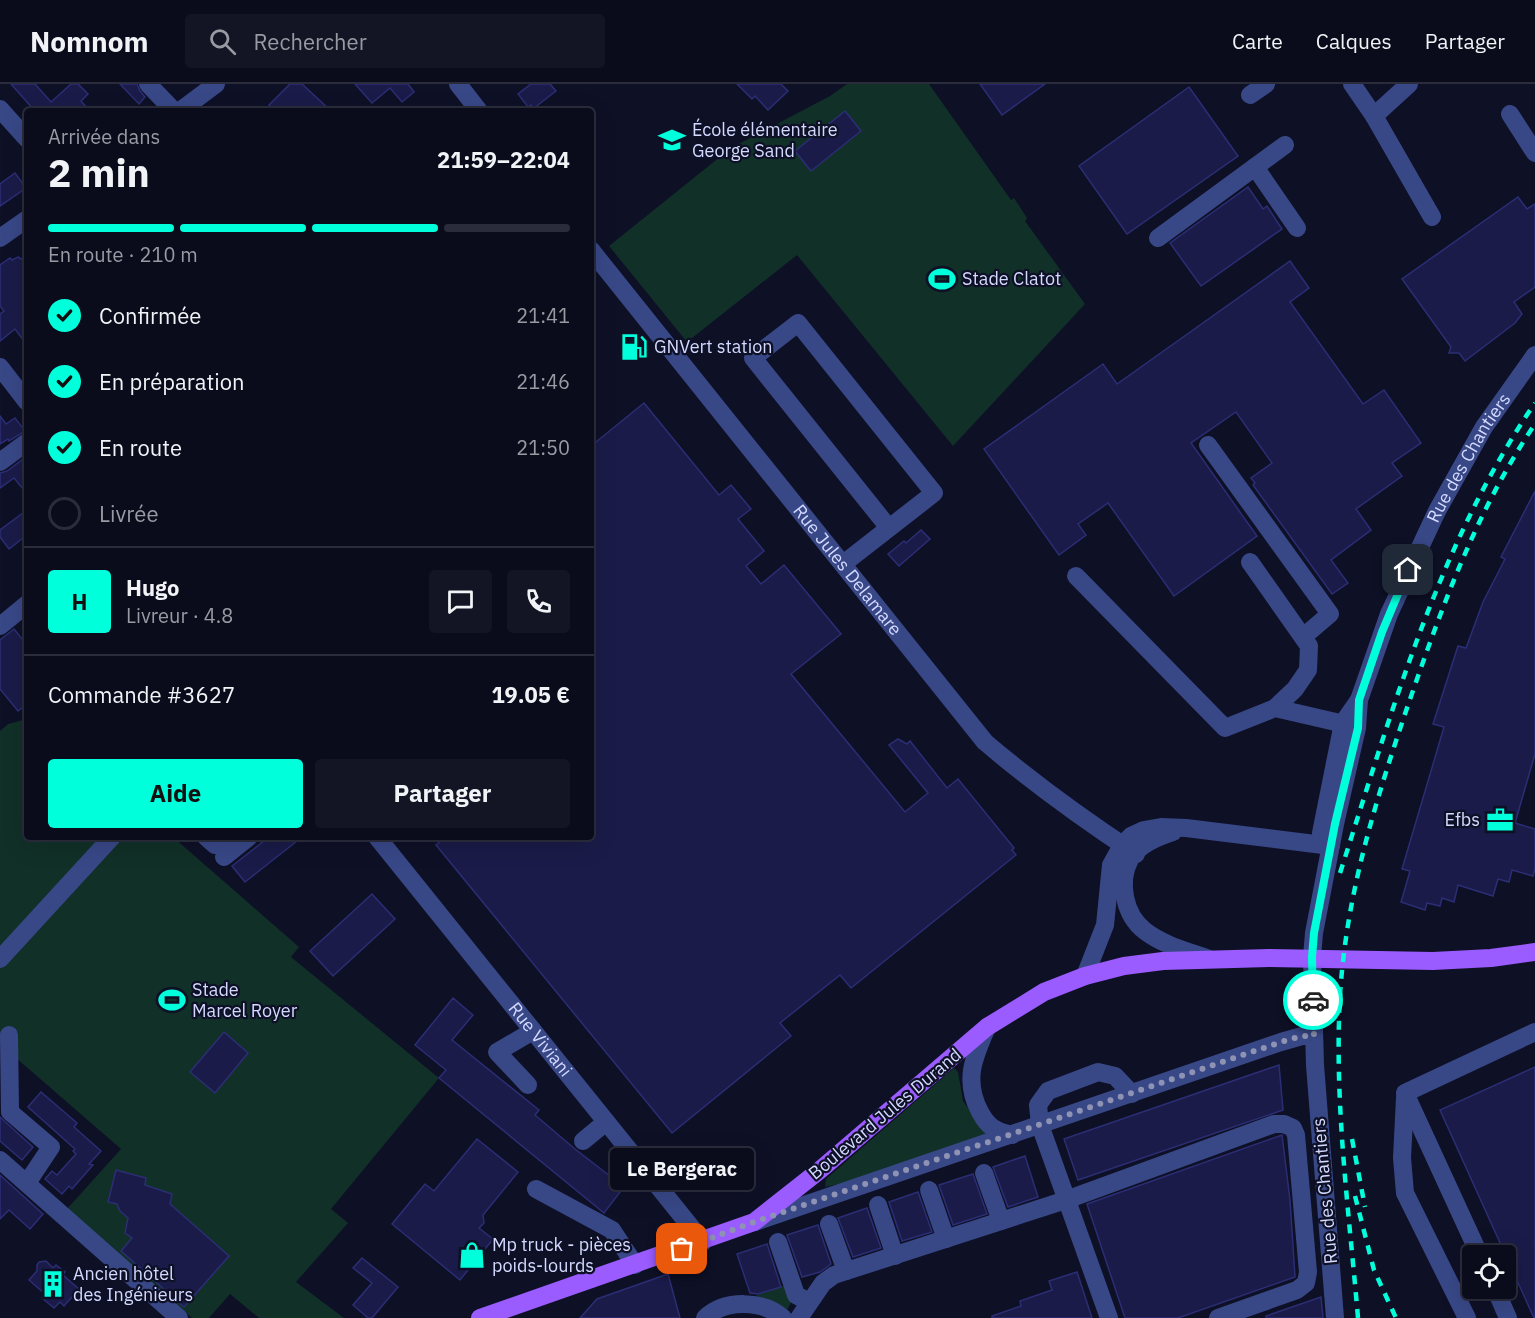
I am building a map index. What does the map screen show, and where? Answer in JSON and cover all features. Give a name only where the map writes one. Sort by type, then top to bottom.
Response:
[{"type":"main road","name":"Boulevard Jules Durand","points":[[480,1318],[703,1242],[754,1222],[820,1170],[987,1027],[1044,992],[1085,976],[1124,966],[1163,961],[1269,958],[1377,961],[1491,958],[1535,952]]},
{"type":"street","points":[[148,84],[171,108]]},
{"type":"street","points":[[184,108],[216,84]]},
{"type":"street","points":[[458,84],[477,108]]},
{"type":"street","points":[[1250,95],[1266,84]]},
{"type":"street","points":[[1352,84],[1374,116],[1432,217]]},
{"type":"street","points":[[1374,116],[1409,84]]},
{"type":"street","points":[[199,98],[209,108]]},
{"type":"street","points":[[0,109],[24,135]]},
{"type":"street","points":[[1510,114],[1535,153]]},
{"type":"street","points":[[1158,238],[1286,145]]},
{"type":"street","points":[[1256,167],[1297,228]]},
{"type":"street","points":[[0,238],[24,221]]},
{"type":"street","name":"Rue Jules Delamare","points":[[594,254],[985,742],[1030,780],[1097,829],[1129,849]]},
{"type":"street","points":[[843,564],[934,494],[798,323],[753,358],[889,528]]},
{"type":"street","name":"Rue des Chantiers","points":[[1335,1318],[1315,1065],[1308,1036],[1314,933],[1325,844],[1350,726],[1389,614],[1437,511],[1484,427],[1535,355]]},
{"type":"street","points":[[0,367],[24,398]]},
{"type":"street","points":[[0,462],[24,444]]},
{"type":"street","points":[[1208,446],[1330,614],[1303,637]]},
{"type":"street","points":[[1076,576],[1225,728],[1275,708],[1295,689],[1308,670],[1309,646],[1250,562]]},
{"type":"street","points":[[0,626],[24,606]]},
{"type":"street","points":[[1275,708],[1350,726]]},
{"type":"street","points":[[1085,976],[1105,925],[1112,865],[1129,849],[1131,836],[1144,830],[1161,827],[1186,828],[1325,844]]},
{"type":"street","points":[[0,959],[109,840]]},
{"type":"street","points":[[224,857],[245,840]]},
{"type":"street","name":"Rue Viviani","points":[[379,840],[703,1242]]},
{"type":"street","name":"Boulevard Jules Durand","points":[[1129,849],[1131,858],[1124,876],[1124,897],[1131,916],[1144,931],[1171,946],[1213,960]]},
{"type":"street","name":"Boulevard Jules Durand","points":[[987,1027],[975,1056],[970,1080],[974,1100],[987,1124],[1000,1132],[1012,1135]]},
{"type":"street","points":[[528,1085],[497,1052],[533,1031]]},
{"type":"street","points":[[1405,1093],[1535,1032]]},
{"type":"street","points":[[9,1035],[10,1112],[51,1147],[27,1184]]},
{"type":"street","name":"Boulevard Jules Durand","points":[[754,1222],[1281,1042],[1308,1036]]},
{"type":"street","points":[[1108,1318],[1040,1125],[1038,1106],[1048,1091],[1098,1072],[1115,1076],[1132,1094]]},
{"type":"street","points":[[1405,1093],[1475,1245]]},
{"type":"street","points":[[1405,1093],[1402,1158],[1405,1193],[1467,1318]]},
{"type":"street","points":[[583,1141],[606,1122]]},
{"type":"street","points":[[778,1242],[796,1295],[804,1310],[823,1283],[834,1275],[1066,1200],[1275,1124],[1284,1124],[1293,1128],[1296,1134],[1308,1272],[1306,1283],[1297,1290],[1218,1318]]},
{"type":"street","points":[[0,1160],[178,1318]]},
{"type":"street","points":[[984,1173],[1001,1221]]},
{"type":"street","points":[[536,1189],[612,1230],[634,1265]]},
{"type":"street","points":[[929,1190],[946,1239]]},
{"type":"street","points":[[878,1205],[895,1256]]},
{"type":"street","points":[[829,1224],[846,1272]]},
{"type":"street","points":[[1500,1299],[1509,1318]]},
{"type":"street","points":[[705,1318],[710,1313],[726,1306],[744,1304],[776,1312],[783,1318]]},
{"type":"green space","name":"Stade Clatot","points":[[847,84],[929,84],[1011,200],[1014,198],[1027,218],[1025,221],[1085,304],[953,446],[797,255],[687,342],[609,246],[731,148],[830,96]]},
{"type":"green space","name":"Stade Marcel Royer","points":[[24,720],[24,840],[176,840],[299,947],[291,957],[439,1078],[331,1209],[348,1223],[296,1282],[344,1318],[259,1318],[230,1294],[209,1318],[192,1318],[67,1209],[121,1149],[0,1044],[0,731],[8,724]]},
{"type":"green space","points":[[954,1068],[958,1072],[963,1101],[983,1129],[1002,1136],[891,1173],[825,1187],[826,1179]]},
{"type":"green space","points":[[785,1285],[791,1303],[787,1310],[755,1296]]},
{"type":"building","points":[[11,84],[35,84],[51,102],[71,84],[78,84],[88,94],[81,101],[87,108],[32,108]]},
{"type":"building","points":[[120,84],[137,84],[145,97],[139,104]]},
{"type":"building","points":[[290,84],[302,84],[328,108],[272,108],[269,105]]},
{"type":"building","points":[[355,84],[408,84],[414,92],[402,102],[390,88],[372,103]]},
{"type":"building","points":[[531,84],[550,84],[556,91],[534,108],[531,105],[528,107],[518,94]]},
{"type":"building","points":[[737,84],[781,84],[788,91],[768,110],[755,96],[752,99]]},
{"type":"building","points":[[980,84],[1045,84],[1002,115]]},
{"type":"building","points":[[1189,87],[1238,156],[1127,234],[1079,166]]},
{"type":"building","points":[[845,111],[861,131],[811,171],[795,151]]},
{"type":"building","points":[[15,173],[24,185],[24,189],[0,206],[0,184]]},
{"type":"building","points":[[1248,187],[1263,209],[1267,206],[1282,229],[1201,286],[1170,243]]},
{"type":"building","points":[[1518,197],[1527,209],[1535,204],[1535,287],[1514,302],[1522,314],[1515,323],[1465,361],[1459,353],[1449,353],[1451,347],[1402,279]]},
{"type":"building","points":[[18,257],[24,260],[24,341],[15,329],[0,341],[0,314],[4,311],[0,306],[0,265],[10,258],[12,260]]},
{"type":"building","points":[[1290,261],[1309,288],[1290,302],[1363,404],[1384,390],[1421,443],[1392,463],[1402,476],[1356,509],[1371,530],[1331,560],[1348,583],[1332,594],[1253,485],[1255,483],[1251,478],[1272,463],[1236,412],[1191,443],[1257,536],[1174,596],[1108,503],[1078,524],[1086,535],[1059,555],[984,449],[1103,364],[1117,384]]},
{"type":"building","points":[[644,403],[719,495],[731,485],[751,509],[738,519],[764,551],[746,566],[761,584],[784,565],[841,634],[791,674],[905,812],[928,793],[889,745],[898,739],[907,744],[910,741],[947,788],[958,779],[1014,848],[1012,850],[1016,855],[851,988],[840,975],[780,1023],[791,1036],[672,1133],[436,845],[442,840],[594,840],[594,444]]},
{"type":"building","points":[[0,416],[6,424],[15,418],[24,432],[0,444]]},
{"type":"building","points":[[24,458],[24,490],[14,478],[0,488],[0,473],[7,471]]},
{"type":"building","points":[[1535,491],[1535,754],[1515,823],[1535,829],[1533,876],[1512,870],[1509,882],[1498,879],[1493,896],[1458,885],[1454,902],[1442,898],[1440,906],[1427,903],[1425,910],[1401,902],[1410,871],[1402,869],[1444,727],[1433,724],[1458,646],[1466,648],[1483,602],[1505,559],[1501,557]]},
{"type":"building","points":[[24,512],[24,537],[9,549],[0,537],[0,530]]},
{"type":"building","points":[[921,530],[930,539],[899,566],[888,554]]},
{"type":"building","points":[[14,629],[24,641],[24,706],[18,711],[0,689],[0,640]]},
{"type":"building","points":[[265,840],[298,840],[245,882],[232,866]]},
{"type":"building","points":[[372,894],[395,919],[333,976],[310,951]]},
{"type":"building","points":[[453,998],[473,1015],[452,1040],[539,1110],[535,1115],[624,1187],[604,1213],[439,1078],[446,1070],[415,1045]]},
{"type":"building","points":[[224,1032],[248,1053],[215,1093],[190,1072]]},
{"type":"building","points":[[1279,1065],[1283,1110],[1078,1180],[1064,1139]]},
{"type":"building","points":[[1535,1067],[1535,1318],[1516,1278],[1516,1245],[1501,1245],[1440,1110]]},
{"type":"building","points":[[41,1092],[77,1123],[74,1127],[101,1151],[89,1164],[93,1165],[72,1189],[69,1186],[62,1194],[45,1179],[52,1171],[57,1175],[76,1154],[73,1151],[75,1149],[28,1107]]},
{"type":"building","points":[[0,1117],[33,1147],[22,1160],[0,1141]]},
{"type":"building","points":[[1282,1135],[1290,1200],[1295,1277],[1178,1318],[1125,1318],[1087,1204]]},
{"type":"building","points":[[477,1139],[518,1172],[483,1215],[484,1223],[479,1228],[493,1239],[460,1280],[392,1224],[425,1184],[434,1191]]},
{"type":"building","points":[[1025,1156],[1038,1197],[1008,1207],[993,1167]]},
{"type":"building","points":[[116,1170],[146,1178],[145,1185],[172,1194],[170,1204],[229,1256],[184,1307],[121,1251],[132,1238],[125,1233],[128,1218],[120,1211],[117,1204],[108,1202]]},
{"type":"building","points":[[973,1174],[987,1214],[953,1225],[939,1185]]},
{"type":"building","points":[[0,1175],[43,1214],[30,1229],[9,1210],[0,1219]]},
{"type":"building","points":[[918,1192],[932,1232],[902,1241],[889,1202]]},
{"type":"building","points":[[867,1208],[881,1248],[853,1257],[838,1218]]},
{"type":"building","points":[[818,1225],[831,1264],[820,1272],[802,1277],[787,1235]]},
{"type":"building","points":[[767,1244],[781,1287],[758,1294],[750,1293],[737,1254]]},
{"type":"building","points":[[362,1258],[398,1287],[372,1318],[368,1318],[353,1305],[372,1283],[353,1268]]},
{"type":"building","name":"Ancien hôtel des Ingénieurs","points":[[46,1261],[53,1268],[56,1265],[65,1272],[63,1275],[79,1289],[64,1306],[60,1302],[54,1308],[42,1298],[45,1294],[29,1280],[37,1271],[39,1262]]},
{"type":"building","points":[[1077,1272],[1092,1318],[992,1318],[992,1316],[1021,1306],[1020,1301],[1052,1290],[1049,1281]]},
{"type":"building","points":[[668,1274],[680,1318],[580,1318],[597,1299]]},
{"type":"building","points":[[1321,1297],[1323,1318],[1266,1318],[1266,1316]]},
{"type":"railway","points":[[1340,873],[1399,691],[1444,571],[1501,457],[1535,403]]},
{"type":"railway","points":[[1358,1318],[1343,1157],[1339,1076],[1343,958],[1356,884],[1374,812],[1408,705],[1462,560],[1495,491],[1535,424]]},
{"type":"railway","points":[[1352,1139],[1365,1207]]},
{"type":"railway","points":[[1355,1196],[1374,1270],[1396,1318]]},
{"type":"way so far","points":[[682,1249],[754,1222],[1281,1042],[1302,1036],[1314,1036],[1313,1000]]},
{"type":"place","name":"École élémentaire George Sand","points":[[672,140]]},
{"type":"place","name":"Stade Clatot","points":[[942,279]]},
{"type":"place","name":"GNVert station","points":[[634,347]]},
{"type":"place","name":"Efbs","points":[[1500,820]]},
{"type":"place","name":"Stade Marcel Royer","points":[[172,1000]]},
{"type":"place","name":"Le Bergerac","points":[[682,1249]]},
{"type":"place","name":"Mp truck - pièces poids-lourds","points":[[472,1255]]},
{"type":"place","name":"Ancien hôtel des Ingénieurs","points":[[53,1284]]},
{"type":"route","points":[[1313,1000],[1314,933],[1335,824],[1358,728],[1359,700],[1382,632],[1408,570]]}]
